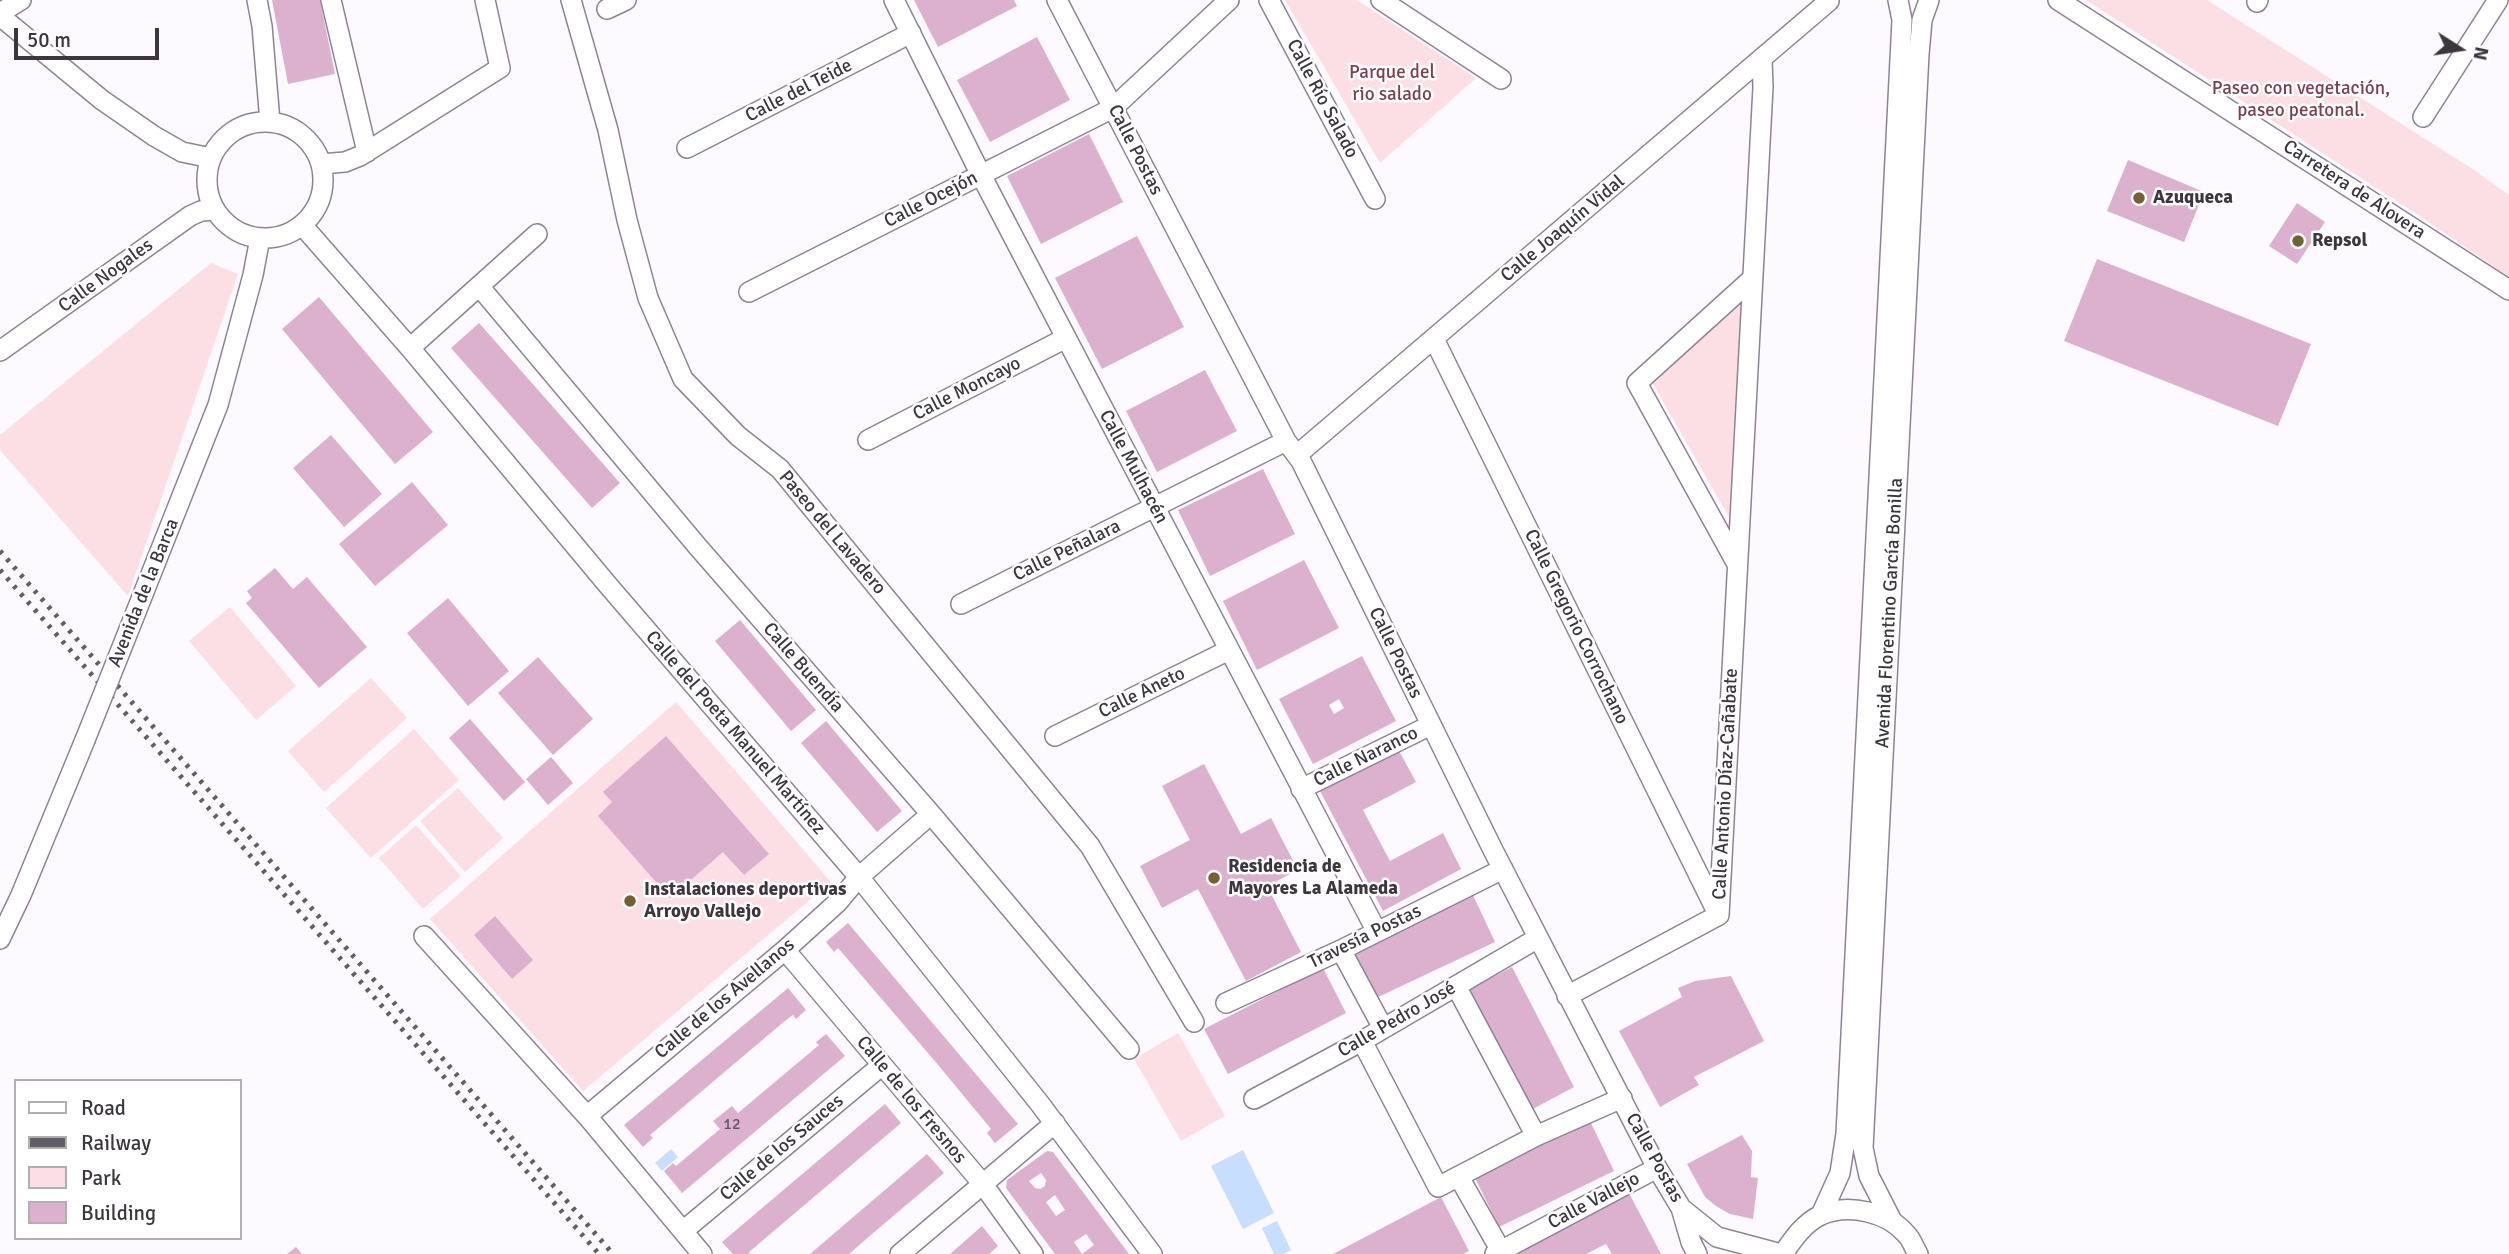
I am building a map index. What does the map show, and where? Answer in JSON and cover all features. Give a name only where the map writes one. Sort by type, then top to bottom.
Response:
[{"type":"street","points":[[21,0],[0,14],[102,100],[154,136],[182,152],[211,158]]},
{"type":"street","points":[[257,0],[262,26],[270,122]]},
{"type":"street","points":[[331,0],[367,152]]},
{"type":"street","points":[[321,164],[345,162],[367,152],[500,68],[485,0]]},
{"type":"street","name":"Paseo del Lavadero","points":[[571,0],[608,130],[626,220],[648,298],[683,379],[738,436],[780,469],[1090,846],[1194,1022]]},
{"type":"street","points":[[607,9],[626,0]]},
{"type":"street","name":"Calle Mulhacén","points":[[894,0],[981,175],[1377,932]]},
{"type":"street","name":"Calle Postas","points":[[1057,0],[1292,448],[1503,870],[1657,1168],[1681,1208],[1717,1237],[1782,1254]]},
{"type":"street","name":"Calle Ocejón","points":[[749,292],[1113,108],[1229,0]]},
{"type":"street","name":"Calle Río Salado","points":[[1269,0],[1375,198]]},
{"type":"street","points":[[1381,0],[1501,79]]},
{"type":"street","name":"Avenida Florentino García Bonilla","points":[[1821,1215],[1840,1172],[1846,1135],[1901,40],[1901,10],[1898,0]]},
{"type":"street","name":"Avenida Florentino García Bonilla","points":[[1918,1254],[1908,1236],[1892,1221],[1869,1176],[1863,1148],[1919,54],[1923,20],[1929,0]]},
{"type":"street","name":"Carretera de Alovera","points":[[2058,0],[2509,290]]},
{"type":"street","points":[[2423,117],[2498,0]]},
{"type":"street","name":"Calle Joaquín Vidal","points":[[1292,448],[1434,339],[1829,1]]},
{"type":"street","name":"Calle del Teide","points":[[687,148],[911,33]]},
{"type":"street","name":"Calle Antonio Díaz-Cañabate","points":[[1567,996],[1718,915],[1763,87],[1762,59]]},
{"type":"street","points":[[270,122],[287,126],[302,135],[314,149],[321,164],[323,181],[313,212],[302,225],[289,233],[260,238],[234,229],[215,210],[208,193],[207,175],[211,158],[221,142],[235,130],[252,123],[270,122]]},
{"type":"street","name":"Calle Nogales","points":[[0,351],[190,216],[201,211],[215,210]]},
{"type":"street","name":"Calle del Poeta Manuel Martínez","points":[[302,225],[410,348],[607,584],[859,877],[1055,1124],[1152,1254]]},
{"type":"street","points":[[410,348],[537,234]]},
{"type":"street","name":"Avenida de la Barca","points":[[0,939],[85,740],[218,405],[253,275],[260,238]]},
{"type":"street","points":[[1738,565],[1637,383],[1753,278]]},
{"type":"street","name":"Calle Buendía","points":[[479,286],[698,547],[931,814],[1129,1049]]},
{"type":"street","name":"Calle Moncayo","points":[[868,440],[1066,338]]},
{"type":"street","name":"Calle Gregorio Corrochano","points":[[1434,339],[1718,915]]},
{"type":"street","name":"Calle Peñalara","points":[[961,604],[1155,508],[1292,448]]},
{"type":"street","name":"Calle Aneto","points":[[1055,736],[1229,650]]},
{"type":"street","name":"Calle Naranco","points":[[1301,789],[1431,725]]},
{"type":"street","name":"Calle de los Avellanos","points":[[587,1116],[785,950],[838,902],[859,877],[931,814]]},
{"type":"street","name":"Travesía Postas","points":[[1226,1003],[1503,870]]},
{"type":"street","points":[[424,936],[587,1116],[702,1254]]},
{"type":"street","name":"Calle Pedro José","points":[[1254,1099],[1362,1041],[1538,938]]},
{"type":"street","name":"Calle de los Fresnos","points":[[785,950],[982,1183],[1033,1254]]},
{"type":"street","points":[[1341,950],[1383,1028]]},
{"type":"street","points":[[1456,986],[1536,1136]]},
{"type":"street","points":[[1362,1041],[1438,1187],[1536,1136],[1622,1098]]},
{"type":"street","name":"Calle de los Sauces","points":[[683,1231],[881,1066]]},
{"type":"street","points":[[900,1254],[1055,1124]]},
{"type":"street","name":"Calle Vallejo","points":[[1498,1253],[1657,1168]]},
{"type":"street","points":[[1459,1177],[1498,1253]]},
{"type":"street","points":[[1681,1208],[1697,1254]]},
{"type":"street","points":[[1782,1254],[1796,1233],[1821,1215],[1844,1210],[1866,1211],[1892,1221]]},
{"type":"green space","name":"Parque del rio salado","points":[[1285,0],[1357,0],[1476,78],[1380,163]]},
{"type":"green space","name":"Paseo con vegetación, paseo peatonal.","points":[[2086,0],[2207,0],[2471,168],[2509,195],[2509,277],[2415,213]]},
{"type":"green space","points":[[211,263],[238,274],[128,596],[0,450],[0,435]]},
{"type":"green space","points":[[1742,300],[1729,517],[1653,384]]},
{"type":"green space","points":[[230,607],[296,686],[256,720],[189,641]]},
{"type":"green space","points":[[371,678],[407,718],[324,792],[288,751]]},
{"type":"green space","name":"Instalaciones deportivas Arroyo Vallejo","points":[[676,702],[831,882],[583,1091],[430,919]]},
{"type":"green space","points":[[414,729],[459,780],[371,858],[326,808]]},
{"type":"green space","points":[[458,788],[503,838],[465,872],[420,821]]},
{"type":"green space","points":[[416,825],[461,876],[423,909],[379,858]]},
{"type":"green space","points":[[1178,1033],[1225,1116],[1181,1141],[1134,1059]]},
{"type":"water","points":[[671,1149],[678,1157],[662,1171],[655,1163]]},
{"type":"water","points":[[1243,1150],[1274,1213],[1243,1229],[1211,1166]]},
{"type":"water","points":[[1277,1221],[1291,1250],[1283,1254],[1274,1254],[1262,1228]]},
{"type":"building","points":[[272,0],[320,0],[335,74],[288,84]]},
{"type":"building","points":[[914,0],[1014,0],[1017,6],[938,47]]},
{"type":"building","points":[[1037,37],[1070,100],[990,142],[957,80]]},
{"type":"building","points":[[1089,134],[1123,202],[1041,244],[1007,176]]},
{"type":"building","points":[[2128,160],[2204,192],[2184,242],[2107,211]]},
{"type":"building","points":[[2297,203],[2325,222],[2297,264],[2269,246]]},
{"type":"building","points":[[1137,236],[1184,327],[1102,369],[1055,278]]},
{"type":"building","points":[[2097,259],[2311,344],[2278,426],[2064,341]]},
{"type":"building","points":[[319,297],[433,432],[395,464],[282,329]]},
{"type":"building","points":[[479,323],[620,483],[592,508],[451,348]]},
{"type":"building","points":[[1205,370],[1237,431],[1157,472],[1126,411]]},
{"type":"building","points":[[331,435],[382,494],[344,527],[293,468]]},
{"type":"building","points":[[1263,469],[1295,534],[1210,576],[1178,510]]},
{"type":"building","points":[[412,482],[448,525],[375,586],[339,544]]},
{"type":"building","points":[[1304,560],[1339,628],[1257,670],[1223,601]]},
{"type":"building","points":[[275,568],[293,589],[307,577],[367,647],[319,688],[246,603],[252,598],[247,591]]},
{"type":"building","points":[[448,598],[509,671],[468,706],[407,633]]},
{"type":"building","points":[[740,620],[816,710],[791,731],[715,641]]},
{"type":"building","points":[[1362,656],[1396,721],[1313,764],[1279,699]],"holes":[[[1339,699],[1344,708],[1334,714],[1329,705]]]},
{"type":"building","points":[[538,657],[593,719],[553,755],[498,693]]},
{"type":"building","points":[[470,719],[525,782],[504,801],[449,738]]},
{"type":"building","points":[[826,721],[902,811],[877,832],[801,743]]},
{"type":"building","points":[[666,736],[769,854],[744,875],[723,852],[670,898],[598,816],[612,802],[603,792]]},
{"type":"building","points":[[1398,749],[1416,782],[1363,810],[1390,861],[1443,833],[1461,869],[1383,911],[1320,791]]},
{"type":"building","points":[[551,757],[573,783],[548,805],[526,779]]},
{"type":"building","name":"Residencia de Mayores La Alameda","points":[[1204,764],[1241,834],[1271,818],[1298,870],[1267,886],[1301,952],[1246,981],[1198,889],[1162,908],[1140,866],[1190,840],[1162,786]]},
{"type":"building","points":[[1473,895],[1495,942],[1376,998],[1354,953]]},
{"type":"building","points":[[495,916],[533,960],[512,979],[474,935]]},
{"type":"building","points":[[848,923],[1018,1124],[995,1143],[987,1133],[991,1129],[939,1066],[838,948],[834,952],[826,942]]},
{"type":"building","points":[[1512,967],[1574,1087],[1531,1110],[1466,991]]},
{"type":"building","points":[[1323,968],[1346,1013],[1228,1074],[1204,1029]]},
{"type":"building","points":[[1731,976],[1764,1041],[1694,1077],[1699,1085],[1660,1107],[1619,1031],[1682,997],[1678,988],[1695,981]]},
{"type":"building","points":[[788,988],[806,1010],[796,1019],[793,1015],[786,1020],[650,1135],[653,1138],[643,1147],[624,1125]]},
{"type":"building","points":[[826,1034],[845,1056],[682,1193],[664,1171],[673,1163],[676,1166],[720,1129],[713,1121],[732,1106],[738,1113],[819,1045],[816,1042]]},
{"type":"building","points":[[885,1104],[901,1123],[749,1252],[750,1254],[733,1254],[722,1242]]},
{"type":"building","points":[[1590,1121],[1614,1171],[1499,1227],[1475,1178]]},
{"type":"building","points":[[1742,1135],[1752,1151],[1751,1177],[1758,1178],[1753,1219],[1730,1214],[1705,1197],[1687,1164]]},
{"type":"building","points":[[1047,1151],[1053,1152],[1129,1254],[1082,1254],[1055,1254],[1006,1188],[1007,1180]],"holes":[[[1041,1173],[1046,1180],[1045,1186],[1035,1188],[1029,1181]],[[1055,1195],[1065,1210],[1056,1216],[1046,1202]],[[1086,1234],[1094,1245],[1082,1254],[1074,1242]]]},
{"type":"building","points":[[927,1154],[944,1173],[849,1254],[810,1254]]},
{"type":"building","points":[[1629,1193],[1661,1254],[1612,1254],[1606,1244],[1586,1254],[1513,1254]]},
{"type":"building","points":[[1441,1197],[1469,1251],[1463,1254],[1333,1254]]},
{"type":"building","points":[[982,1226],[998,1246],[989,1254],[950,1254]]},
{"type":"building","points":[[296,1247],[302,1254],[287,1254]]},
{"type":"railway","points":[[0,551],[613,1254]]},
{"type":"railway","points":[[0,570],[599,1254]]},
{"type":"place","name":"Azuqueca","points":[[2139,198]]},
{"type":"place","name":"Repsol","points":[[2298,241]]},
{"type":"place","name":"Residencia de Mayores La Alameda","points":[[1214,878]]},
{"type":"place","name":"Instalaciones deportivas Arroyo Vallejo","points":[[630,901]]}]
